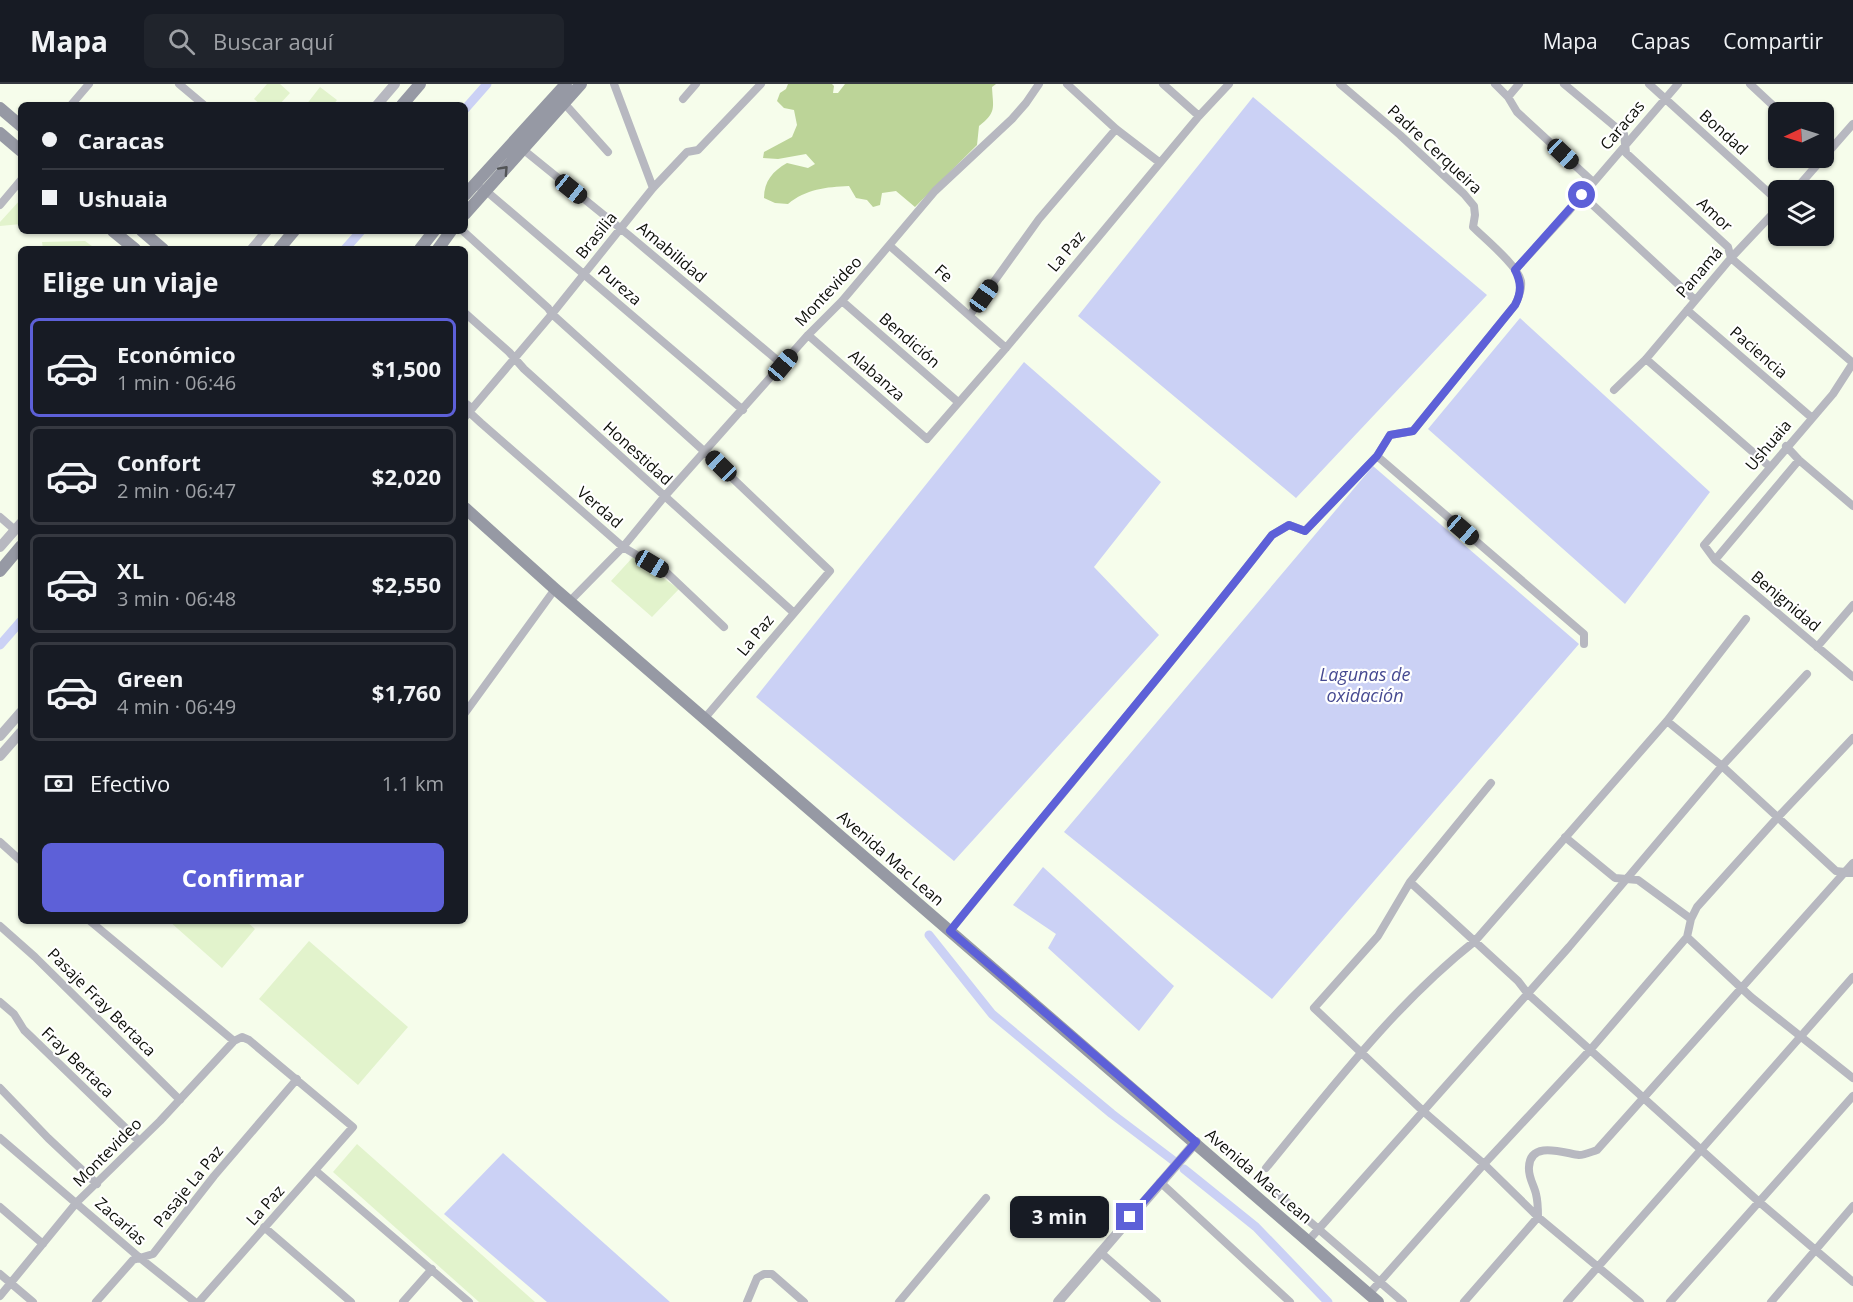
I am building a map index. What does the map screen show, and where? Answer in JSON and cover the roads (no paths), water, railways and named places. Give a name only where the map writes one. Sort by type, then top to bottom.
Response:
[{"type":"main road","points":[[405,102],[420,84]]},
{"type":"main road","points":[[468,209],[480,188],[518,146],[566,84]]},
{"type":"main road","points":[[518,146],[581,84]]},
{"type":"main road","points":[[0,108],[18,123]]},
{"type":"main road","points":[[0,133],[18,148]]},
{"type":"main road","points":[[468,194],[480,188]]},
{"type":"main road","points":[[146,234],[160,246]]},
{"type":"main road","points":[[282,246],[292,234]]},
{"type":"main road","points":[[422,246],[432,234]]},
{"type":"main road","name":"Avenida Mac Lean","points":[[468,511],[555,589],[1196,1142],[1373,1298]]},
{"type":"main road","points":[[0,571],[18,550]]},
{"type":"street","points":[[74,102],[89,84]]},
{"type":"street","points":[[179,84],[200,102]]},
{"type":"street","points":[[380,102],[395,84]]},
{"type":"street","points":[[614,84],[653,188]]},
{"type":"street","points":[[683,99],[696,84]]},
{"type":"street","name":"Brasilia","points":[[468,413],[552,314],[653,188],[687,152],[698,150],[760,84]]},
{"type":"street","name":"Montevideo","points":[[570,601],[623,547],[664,497],[808,335],[842,301],[935,191],[1012,119],[1039,84]]},
{"type":"street","points":[[1067,84],[1116,129],[1159,162]]},
{"type":"street","points":[[1163,84],[1198,116]]},
{"type":"street","name":"La Paz","points":[[927,439],[1006,348],[1198,116],[1229,84]]},
{"type":"street","name":"Padre Cerqueira","points":[[1340,84],[1464,194],[1474,206],[1473,227],[1515,270]]},
{"type":"street","points":[[1495,84],[1508,97],[1517,112],[1593,182]]},
{"type":"street","points":[[1508,97],[1519,84]]},
{"type":"street","name":"Amor","points":[[1564,84],[1624,134],[1626,153],[1728,247],[1731,258],[1853,363]]},
{"type":"street","name":"Bondad","points":[[1649,84],[1768,192]]},
{"type":"street","name":"Caracas","points":[[1515,270],[1678,84]]},
{"type":"street","points":[[1750,84],[1769,102]]},
{"type":"street","points":[[564,103],[608,152]]},
{"type":"street","points":[[1834,145],[1853,124]]},
{"type":"street","points":[[970,315],[1039,219],[1116,129]]},
{"type":"street","name":"Amabilidad","points":[[518,146],[783,365]]},
{"type":"street","points":[[1804,180],[1814,168]]},
{"type":"street","points":[[0,205],[18,184]]},
{"type":"street","name":"Pureza","points":[[480,188],[584,273],[743,410]]},
{"type":"street","points":[[1582,195],[1695,300]]},
{"type":"street","name":"Panamá","points":[[1614,390],[1646,359],[1731,258],[1768,219]]},
{"type":"street","points":[[254,246],[264,234]]},
{"type":"street","points":[[466,234],[705,452]]},
{"type":"street","name":"Fe","points":[[890,246],[1006,348]]},
{"type":"street","points":[[950,931],[1194,635],[1272,535],[1289,525],[1305,531],[1377,456],[1390,435],[1413,431],[1518,300],[1521,282],[1515,270]]},
{"type":"street","name":"Bendición","points":[[842,301],[958,402]]},
{"type":"street","name":"Paciencia","points":[[1686,310],[1811,417]]},
{"type":"street","name":"Honestidad","points":[[468,316],[664,497],[793,612]]},
{"type":"street","name":"Alabanza","points":[[808,335],[927,439]]},
{"type":"street","points":[[1646,359],[1770,467]]},
{"type":"street","name":"Ushuaia","points":[[1704,545],[1786,446],[1833,394],[1853,363]]},
{"type":"street","name":"Verdad","points":[[468,415],[623,547],[667,573],[724,627]]},
{"type":"street","points":[[1786,446],[1853,506]]},
{"type":"street","name":"La Paz","points":[[704,718],[830,571],[705,452]]},
{"type":"street","points":[[1377,456],[1584,634],[1584,644]]},
{"type":"street","points":[[1715,560],[1799,460]]},
{"type":"street","points":[[0,517],[18,526],[0,547]]},
{"type":"street","name":"Benignidad","points":[[1704,545],[1715,560],[1853,677]]},
{"type":"street","points":[[468,709],[555,589]]},
{"type":"street","points":[[1817,647],[1853,605]]},
{"type":"street","points":[[1266,1168],[1361,1053],[1444,966],[1475,941],[1667,721],[1746,618]]},
{"type":"street","points":[[1308,1241],[1528,994],[1722,766],[1807,674]]},
{"type":"street","points":[[0,736],[18,715]]},
{"type":"street","points":[[1667,721],[1722,766],[1836,871],[1850,872]]},
{"type":"street","points":[[0,756],[18,735]]},
{"type":"street","points":[[1373,1298],[1379,1281],[1591,1049],[1687,937],[1691,919],[1697,907],[1853,738]]},
{"type":"street","points":[[1491,783],[1410,882],[1378,936],[1314,1008],[1424,1112],[1484,1164],[1538,1217],[1640,1302]]},
{"type":"street","points":[[1565,837],[1615,878],[1638,880],[1691,919]]},
{"type":"street","points":[[0,842],[18,858]]},
{"type":"street","points":[[1464,1302],[1538,1217],[1536,1194],[1529,1174],[1528,1165],[1531,1158],[1541,1151],[1558,1149],[1579,1155],[1597,1150],[1850,872],[1853,863]]},
{"type":"street","points":[[1410,882],[1518,981],[1528,994],[1758,1201],[1853,1282]]},
{"type":"street","points":[[94,924],[238,1039],[249,1040],[297,1080]]},
{"type":"street","name":"Pasaje Fray Bertaca","points":[[0,926],[35,957],[180,1100]]},
{"type":"street","points":[[1687,937],[1742,989],[1853,1078]]},
{"type":"street","points":[[1567,1302],[1853,977]]},
{"type":"street","name":"Fray Bertaca","points":[[0,1002],[14,1014],[24,1030],[139,1141]]},
{"type":"street","name":"Montevideo","points":[[0,1296],[77,1202],[238,1039]]},
{"type":"street","name":"La Paz","points":[[199,1302],[353,1127],[297,1080]]},
{"type":"street","name":"Pasaje La Paz","points":[[96,1302],[133,1260],[153,1254],[214,1176],[297,1080]]},
{"type":"street","points":[[0,1088],[97,1184]]},
{"type":"street","points":[[1670,1302],[1853,1096]]},
{"type":"street","name":"Zacarías","points":[[0,1138],[195,1302]]},
{"type":"street","points":[[1058,1302],[1196,1142]]},
{"type":"street","points":[[316,1171],[469,1302]]},
{"type":"street","points":[[1160,1182],[1290,1302]]},
{"type":"street","points":[[1272,1189],[1403,1302]]},
{"type":"street","points":[[899,1302],[986,1198]]},
{"type":"street","points":[[1770,1302],[1853,1206]]},
{"type":"street","points":[[0,1207],[43,1244]]},
{"type":"street","points":[[264,1227],[351,1302]]},
{"type":"street","points":[[1100,1252],[1157,1302]]},
{"type":"street","points":[[403,1302],[432,1269]]},
{"type":"street","points":[[0,1274],[33,1302]]},
{"type":"street","points":[[747,1302],[757,1278],[764,1274],[772,1274],[804,1302]]},
{"type":"water","points":[[1253,97],[1487,295],[1296,498],[1078,316]]},
{"type":"water","points":[[1520,318],[1710,492],[1625,604],[1428,429]]},
{"type":"water","points":[[1024,362],[1161,482],[1094,567],[1159,635],[954,861],[756,697]]},
{"type":"water","name":"Lagunas de oxidación","points":[[1373,466],[1579,644],[1272,999],[1064,832]]},
{"type":"water","points":[[1043,867],[1174,986],[1139,1031],[1048,948],[1056,934],[1013,905]]},
{"type":"water","points":[[503,1153],[670,1302],[547,1302],[444,1214]]},
{"type":"waterway","points":[[468,106],[487,84]]},
{"type":"waterway","points":[[348,246],[358,234]]},
{"type":"waterway","points":[[0,645],[18,624]]},
{"type":"waterway","points":[[929,935],[992,1014],[1112,1114],[1174,1161]]},
{"type":"waterway","points":[[1184,1169],[1256,1227],[1328,1302]]}]
